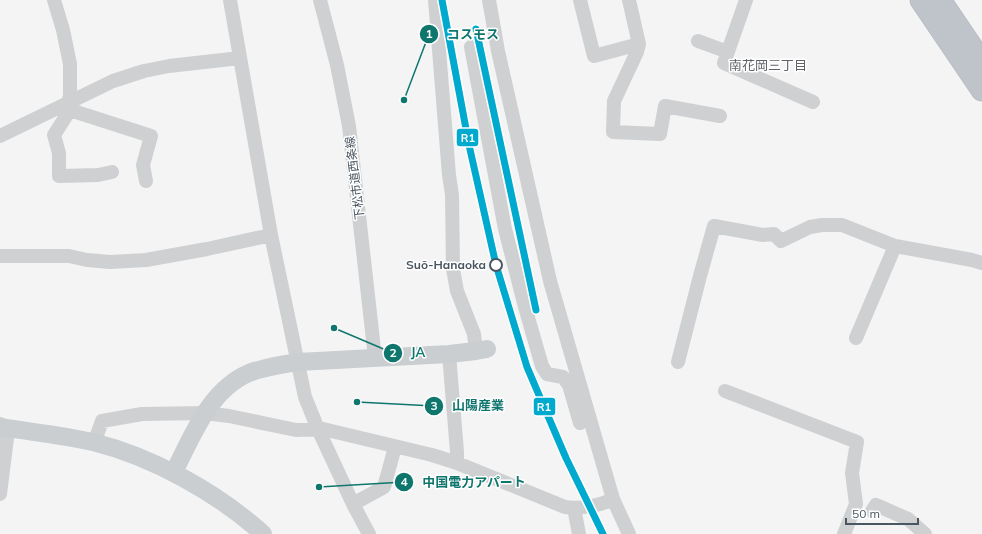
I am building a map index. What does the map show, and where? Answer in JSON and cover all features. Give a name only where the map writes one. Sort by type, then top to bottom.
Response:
[{"type":"highway","points":[[921,0],[982,90]]},
{"type":"highway","points":[[940,0],[982,62]]},
{"type":"main road","points":[[174,472],[205,413],[218,396],[232,384],[249,374],[274,366],[298,362],[449,354],[482,350]]},
{"type":"main road","points":[[1,426],[64,436],[94,443],[156,464],[174,472],[232,508],[263,534]]},
{"type":"street","points":[[54,0],[63,30],[70,64],[69,107],[54,135],[59,153],[59,176],[98,175],[112,172]]},
{"type":"street","points":[[230,0],[271,235],[305,397],[318,429],[353,504],[369,534]]},
{"type":"street","name":"下松市道西条線","points":[[320,0],[337,65],[349,126],[375,358]]},
{"type":"street","points":[[435,0],[448,175],[452,195],[453,269],[457,291],[482,350]]},
{"type":"street","points":[[489,0],[498,51],[550,281],[613,499],[628,534]]},
{"type":"street","points":[[580,0],[594,56],[639,44]]},
{"type":"street","points":[[629,0],[639,44],[637,52],[614,101],[613,132],[660,134],[665,106],[720,116]]},
{"type":"street","points":[[746,0],[724,63],[813,102]]},
{"type":"street","points":[[698,41],[728,52]]},
{"type":"street","points":[[471,48],[505,230],[542,366],[547,374],[563,377],[569,385],[579,420],[588,441],[597,447]]},
{"type":"street","points":[[0,136],[69,107],[113,81],[169,66],[240,58]]},
{"type":"street","points":[[69,107],[151,136],[143,165],[146,181]]},
{"type":"street","points":[[678,362],[714,226],[763,235],[774,234],[781,241],[810,227],[822,225],[842,225],[894,246],[982,263]]},
{"type":"street","points":[[0,256],[70,256],[87,260],[110,262],[146,260],[208,249],[271,235]]},
{"type":"street","points":[[856,338],[894,246]]},
{"type":"street","points":[[449,354],[457,463]]},
{"type":"street","points":[[725,391],[857,442],[852,473],[856,504],[844,534]]},
{"type":"street","points":[[94,443],[102,421],[142,414],[205,413],[229,416],[296,430],[318,429],[432,455],[457,463],[565,507],[574,508],[606,503],[613,499]]},
{"type":"street","points":[[0,494],[7,438],[1,426]]},
{"type":"street","points":[[353,504],[384,487],[395,447]]},
{"type":"street","points":[[872,511],[876,505],[908,519],[925,534]]},
{"type":"street","points":[[574,508],[574,515],[579,534]]},
{"type":"railway","points":[[442,0],[469,145],[496,265],[527,367],[566,458],[603,534]]},
{"type":"transit line","name":"R1","points":[[442,0],[469,145],[496,265],[527,367],[566,458],[603,534]]},
{"type":"transit line","name":"R1","points":[[476,29],[536,310]]},
{"type":"place","name":"コスモス","points":[[404,100]]},
{"type":"place","name":"Suō-Hanaoka","points":[[496,265]]},
{"type":"place","name":"JA","points":[[334,328]]},
{"type":"place","name":"山陽産業","points":[[357,402]]},
{"type":"place","name":"中国電力アパート","points":[[319,487]]},
{"type":"district","name":"南花岡三丁目","points":[[768,65]]}]
